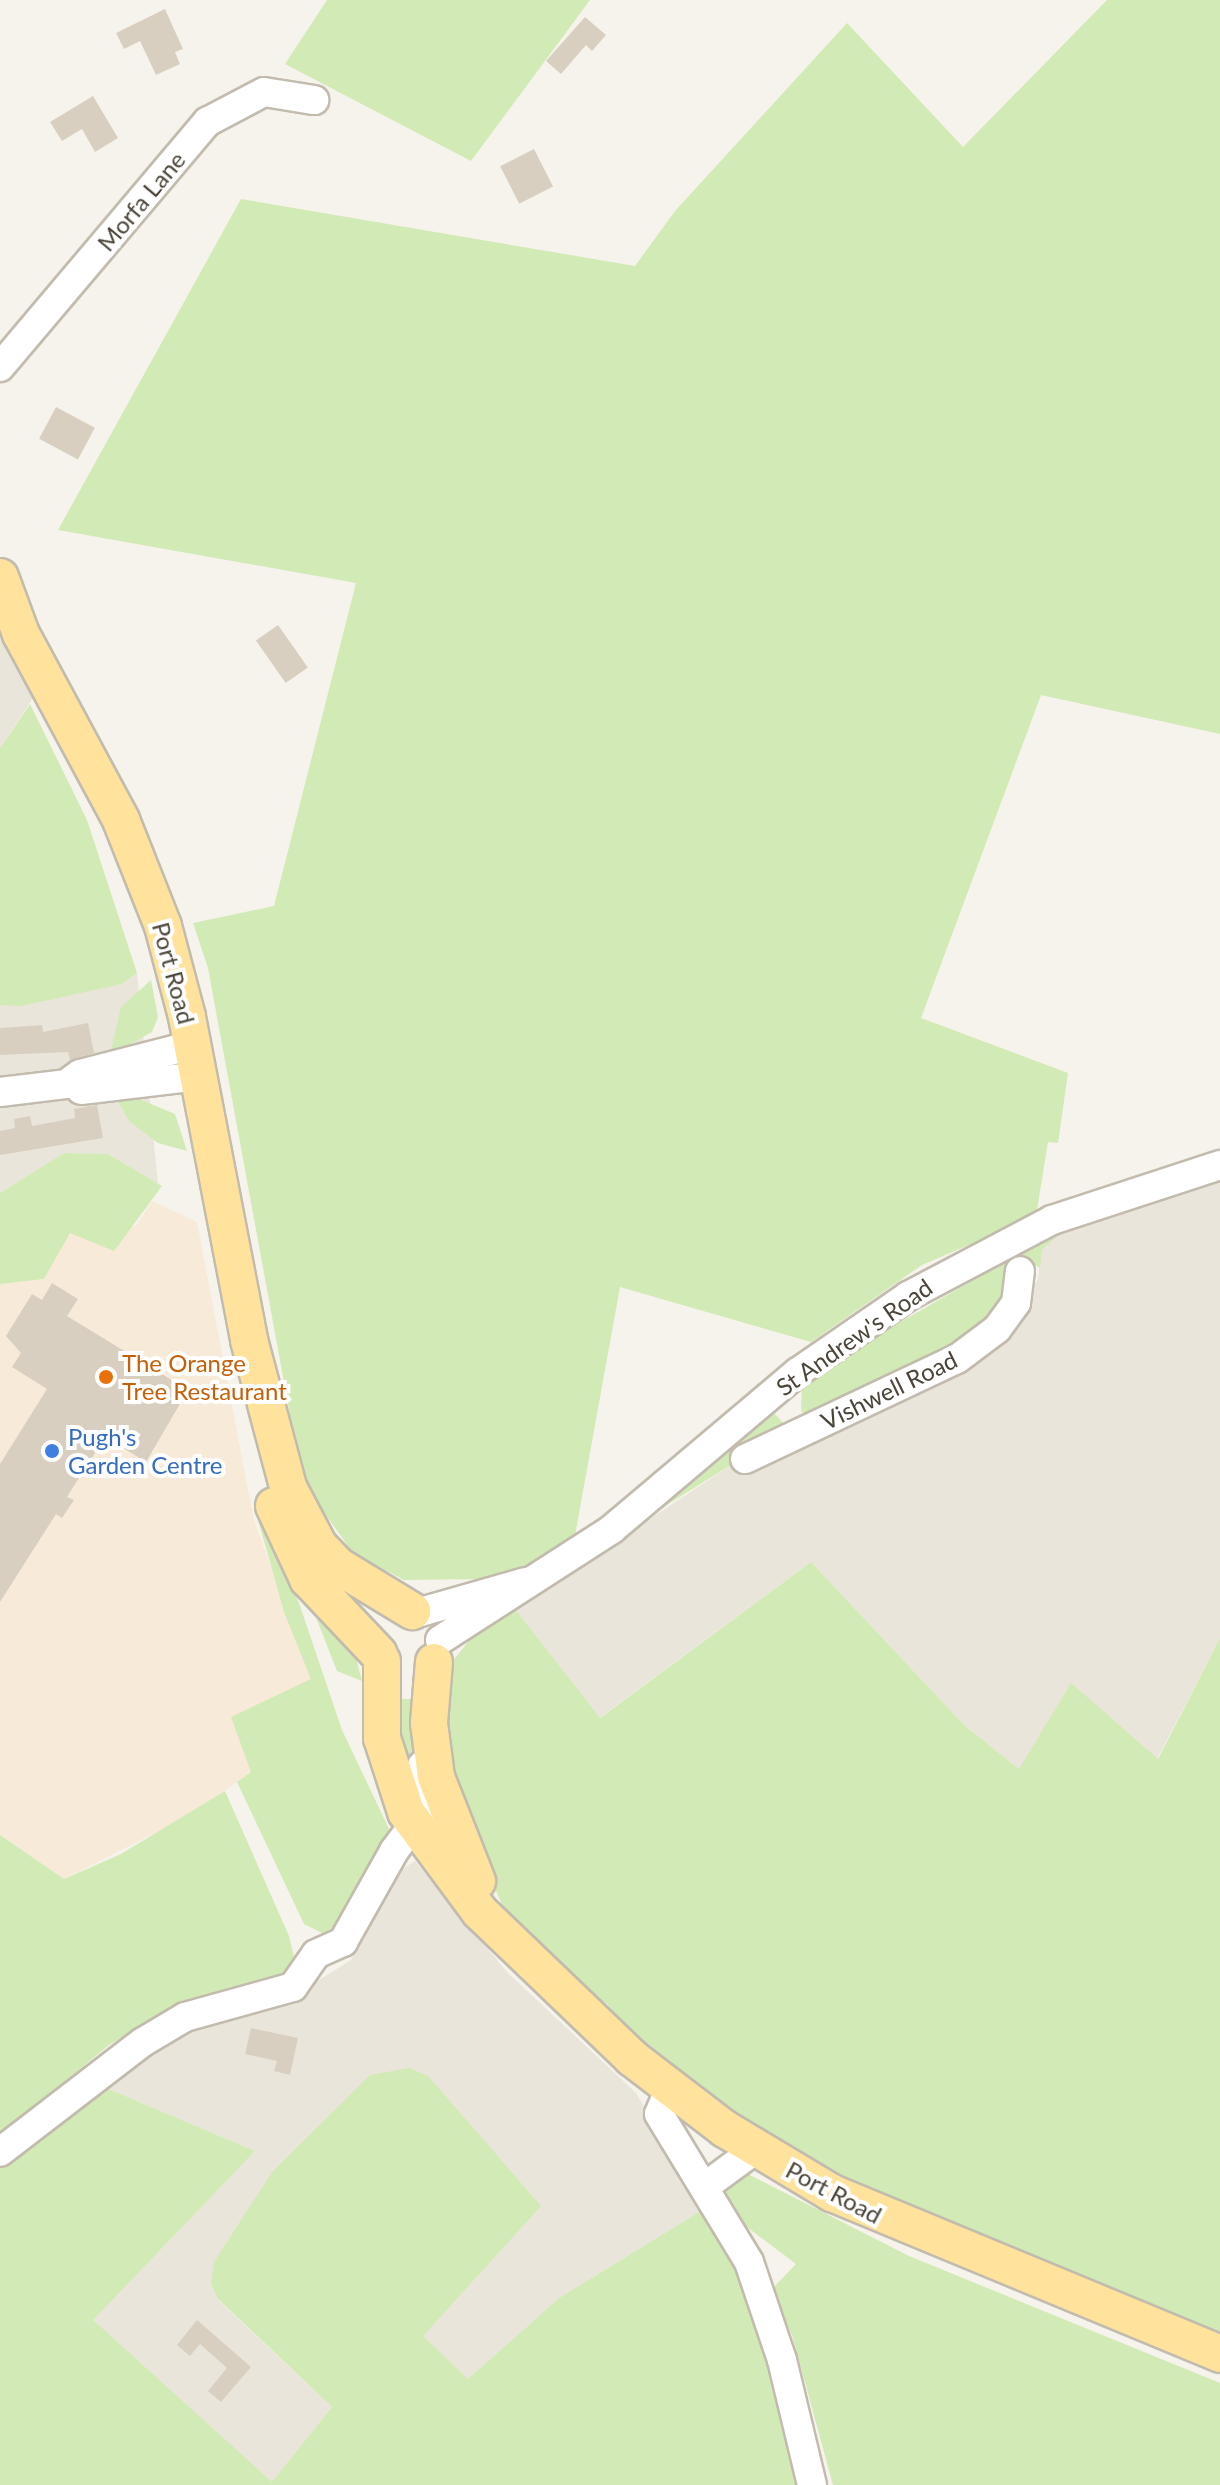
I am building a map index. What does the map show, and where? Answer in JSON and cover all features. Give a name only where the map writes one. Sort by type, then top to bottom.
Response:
[{"type":"main road","name":"Port Road","points":[[0,577],[10,623],[121,820],[163,926],[195,1061],[249,1340],[288,1487],[304,1523],[338,1566],[426,1632],[432,1746],[449,1823],[508,1934]]},
{"type":"main road","name":"Port Road","points":[[249,1340],[247,1379],[282,1527],[326,1603],[381,1658],[384,1747],[415,1823],[480,1912],[508,1934],[585,2015],[670,2088],[756,2149],[889,2221],[1220,2354]]},
{"type":"main road","points":[[381,1626],[426,1632],[411,1675],[381,1658],[381,1626]]},
{"type":"street","name":"Morfa Lane","points":[[0,367],[207,122],[264,92],[314,100]]},
{"type":"street","points":[[0,1092],[66,1084],[80,1074],[195,1061]]},
{"type":"street","name":"St Andrew's Road","points":[[426,1632],[497,1586],[531,1581],[655,1495],[772,1393],[876,1317],[1014,1238],[1090,1205],[1220,1165]]},
{"type":"street","name":"Vishwell Road","points":[[745,1459],[957,1359],[1010,1312],[1020,1271]]},
{"type":"street","name":"Vishwell Road","points":[[772,1393],[804,1431]]},
{"type":"street","points":[[0,2152],[185,2017],[293,1987],[316,1954],[329,1952],[354,1930],[427,1807],[422,1766],[432,1746]]},
{"type":"street","points":[[670,2088],[659,2114],[707,2185],[749,2262],[782,2360],[812,2485]]},
{"type":"street","points":[[707,2185],[756,2149]]},
{"type":"shaded area","points":[[0,596],[38,690],[0,748]]},
{"type":"shaded area","points":[[137,973],[158,1184],[108,1154],[65,1153],[0,1193],[0,1005],[122,984]]},
{"type":"shaded area","points":[[1220,1174],[1220,1638],[1157,1759],[1020,1770],[965,1726],[811,1562],[599,1718],[515,1609],[734,1463],[767,1465],[949,1379],[1005,1337],[1038,1279],[1041,1250],[1067,1227]]},
{"type":"shaded area","points":[[152,1201],[197,1222],[254,1521],[312,1679],[251,1772],[194,1813],[64,1879],[0,1835],[0,1284],[44,1279],[70,1232],[136,1226]]},
{"type":"shaded area","points":[[415,1861],[507,1972],[636,2093],[704,2209],[559,2298],[468,2379],[422,2336],[218,2300],[332,2407],[272,2483],[92,2320],[255,2151],[99,2085],[182,2026],[306,1988],[351,1960],[397,1872]]},
{"type":"green space","points":[[327,0],[590,0],[471,161],[285,64]]},
{"type":"green space","points":[[1107,0],[1220,0],[1220,734],[1041,695],[921,1018],[1068,1073],[1058,1143],[1048,1142],[1036,1216],[922,1265],[811,1342],[620,1287],[574,1541],[536,1570],[481,1579],[404,1580],[353,1553],[313,1497],[299,1464],[208,968],[193,923],[274,906],[356,583],[58,530],[241,199],[635,266],[675,211],[847,23],[963,147]]},
{"type":"green space","points":[[30,704],[87,820],[137,973],[122,984],[21,1006],[0,1005],[0,748]]},
{"type":"green space","points":[[151,980],[158,1017],[152,1032],[110,1055],[121,1007]]},
{"type":"green space","points":[[134,1097],[175,1114],[187,1151],[158,1143],[129,1121],[116,1098]]},
{"type":"green space","points":[[64,1153],[108,1154],[162,1186],[114,1251],[70,1233],[44,1279],[0,1284],[0,1193]]},
{"type":"green space","points":[[1067,1227],[1042,1250],[1040,1268],[1024,1259],[1011,1298],[943,1359],[805,1416],[801,1410],[802,1386],[858,1346]]},
{"type":"green space","points":[[774,1413],[784,1424],[777,1437],[731,1456],[734,1463],[662,1508]]},
{"type":"green space","points":[[253,1502],[299,1603],[342,1730],[389,1829],[349,1914],[324,1934],[304,1924],[237,1782],[251,1772],[231,1717],[311,1679],[284,1612]]},
{"type":"green space","points":[[811,1562],[965,1726],[1019,1769],[1071,1683],[1158,1759],[1220,1638],[1220,2340],[1085,2277],[863,2190],[754,2130],[628,2032],[607,2004],[577,1985],[505,1912],[461,1809],[445,1723],[446,1683],[455,1658],[482,1625],[515,1609],[600,1718]]},
{"type":"green space","points":[[308,1597],[356,1658],[362,1681],[337,1671]]},
{"type":"green space","points":[[394,1699],[418,1699],[407,1792]]},
{"type":"green space","points":[[225,1791],[289,1936],[296,1965],[289,1980],[195,1998],[161,2014],[109,2045],[0,2135],[0,1835],[64,1879],[121,1854]]},
{"type":"green space","points":[[409,2068],[428,2076],[541,2206],[423,2336],[468,2379],[559,2298],[704,2209],[748,2282],[804,2485],[0,2485],[0,2162],[99,2085],[255,2151],[93,2320],[272,2482],[332,2407],[218,2299],[211,2284],[214,2262],[272,2172],[370,2075]]},
{"type":"green space","points":[[744,2172],[909,2256],[1220,2383],[1220,2485],[833,2485],[792,2335],[770,2291],[796,2264],[731,2215],[719,2191]]},
{"type":"building","points":[[165,9],[183,49],[175,52],[180,64],[156,75],[140,41],[124,49],[116,33]]},
{"type":"building","points":[[585,17],[606,35],[592,51],[586,45],[561,74],[546,61]]},
{"type":"building","points":[[93,96],[118,138],[95,152],[82,129],[62,141],[50,122]]},
{"type":"building","points":[[534,149],[553,186],[519,204],[500,166]]},
{"type":"building","points":[[56,407],[95,428],[78,459],[39,439]]},
{"type":"building","points":[[278,625],[308,668],[286,683],[256,640]]},
{"type":"building","points":[[88,1023],[94,1053],[70,1060],[68,1052],[0,1055],[0,1028],[42,1025],[43,1032]]},
{"type":"building","points":[[97,1105],[103,1138],[0,1155],[0,1131],[15,1128],[14,1119],[30,1116],[32,1126],[75,1118],[74,1109]]},
{"type":"building","name":"Pugh's Garden Centre","points":[[52,1283],[78,1299],[67,1316],[188,1390],[146,1462],[105,1437],[67,1497],[74,1500],[62,1518],[56,1514],[0,1602],[0,1464],[47,1389],[12,1367],[21,1353],[6,1336],[32,1294],[42,1300]]},
{"type":"building","points":[[251,2028],[298,2038],[290,2075],[274,2071],[277,2061],[245,2054]]},
{"type":"building","points":[[197,2320],[251,2367],[221,2402],[208,2391],[227,2368],[200,2344],[190,2356],[177,2345]]},
{"type":"place","name":"The Orange Tree Restaurant","points":[[106,1377]]},
{"type":"place","name":"Pugh's Garden Centre","points":[[52,1451]]}]
